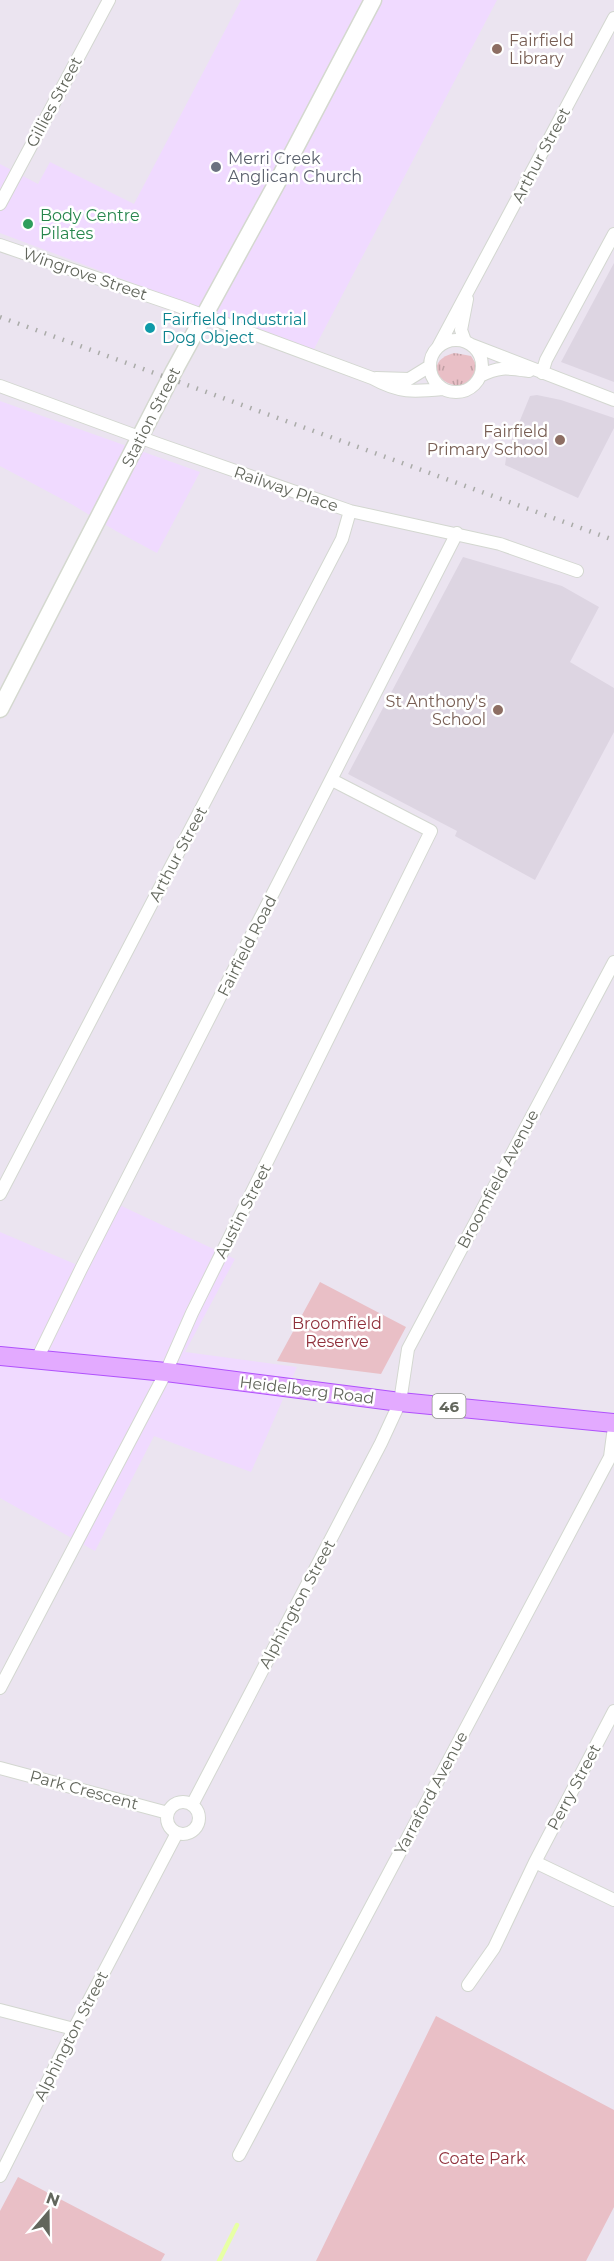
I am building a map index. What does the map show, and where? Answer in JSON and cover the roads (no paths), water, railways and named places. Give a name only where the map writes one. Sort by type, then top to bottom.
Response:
[{"type":"main road","name":"Station Street","points":[[0,709],[140,437],[373,0]]},
{"type":"main road","name":"Heidelberg Road","points":[[0,1356],[166,1372],[400,1402],[614,1425]]},
{"type":"street","name":"Gillies Street","points":[[0,204],[109,0]]},
{"type":"street","name":"Arthur Street","points":[[438,347],[445,330],[469,292],[614,18]]},
{"type":"street","points":[[542,373],[546,360],[614,234]]},
{"type":"street","name":"Wingrove Street","points":[[0,245],[372,378],[401,391],[412,393],[443,389]]},
{"type":"street","name":"Arthur Street","points":[[468,343],[461,330],[469,292]]},
{"type":"street","points":[[468,343],[482,359],[480,376],[476,384],[460,392],[443,389],[431,375],[433,352],[446,342],[455,340],[468,343],[516,361],[614,400]]},
{"type":"street","name":"Wingrove Street","points":[[372,378],[409,379],[430,366]]},
{"type":"street","points":[[480,376],[493,369],[505,368],[542,373]]},
{"type":"street","name":"Railway Place","points":[[0,386],[350,511],[500,544],[577,571]]},
{"type":"street","name":"Arthur Street","points":[[0,1194],[342,539],[350,511]]},
{"type":"street","name":"Fairfield Road","points":[[37,1359],[457,533]]},
{"type":"street","name":"Austin Street","points":[[0,1688],[166,1372],[192,1313],[431,831],[332,780]]},
{"type":"street","name":"Broomfield Avenue","points":[[400,1402],[408,1349],[614,962]]},
{"type":"street","name":"Alphington Street","points":[[192,1805],[376,1454],[400,1402]]},
{"type":"street","name":"Yarraford Avenue","points":[[238,2155],[610,1457],[614,1425]]},
{"type":"street","name":"Perry Street","points":[[468,1985],[494,1948],[535,1862],[614,1712]]},
{"type":"street","name":"Park Crescent","points":[[0,1768],[168,1813]]},
{"type":"street","points":[[186,1802],[192,1805],[198,1813],[198,1824],[190,1832],[177,1833],[169,1825],[168,1813],[175,1804],[186,1802]]},
{"type":"street","name":"Alphington Street","points":[[0,2176],[177,1833]]},
{"type":"street","points":[[535,1862],[614,1900]]},
{"type":"street","points":[[0,2010],[74,2029]]},
{"type":"waterway","points":[[219,2261],[237,2225]]},
{"type":"railway","points":[[0,317],[614,540]]},
{"type":"place","name":"Fairfield Library","points":[[497,49]]},
{"type":"place","name":"Merri Creek Anglican Church","points":[[216,167]]},
{"type":"place","name":"Body Centre Pilates","points":[[28,224]]},
{"type":"place","name":"Fairfield Industrial Dog Object","points":[[150,328]]},
{"type":"place","name":"Fairfield Primary School","points":[[560,440]]},
{"type":"place","name":"St Anthony's School","points":[[498,710]]},
{"type":"park label","name":"Broomfield Reserve","points":[[337,1332]]},
{"type":"park label","name":"Coate Park","points":[[482,2158]]}]
